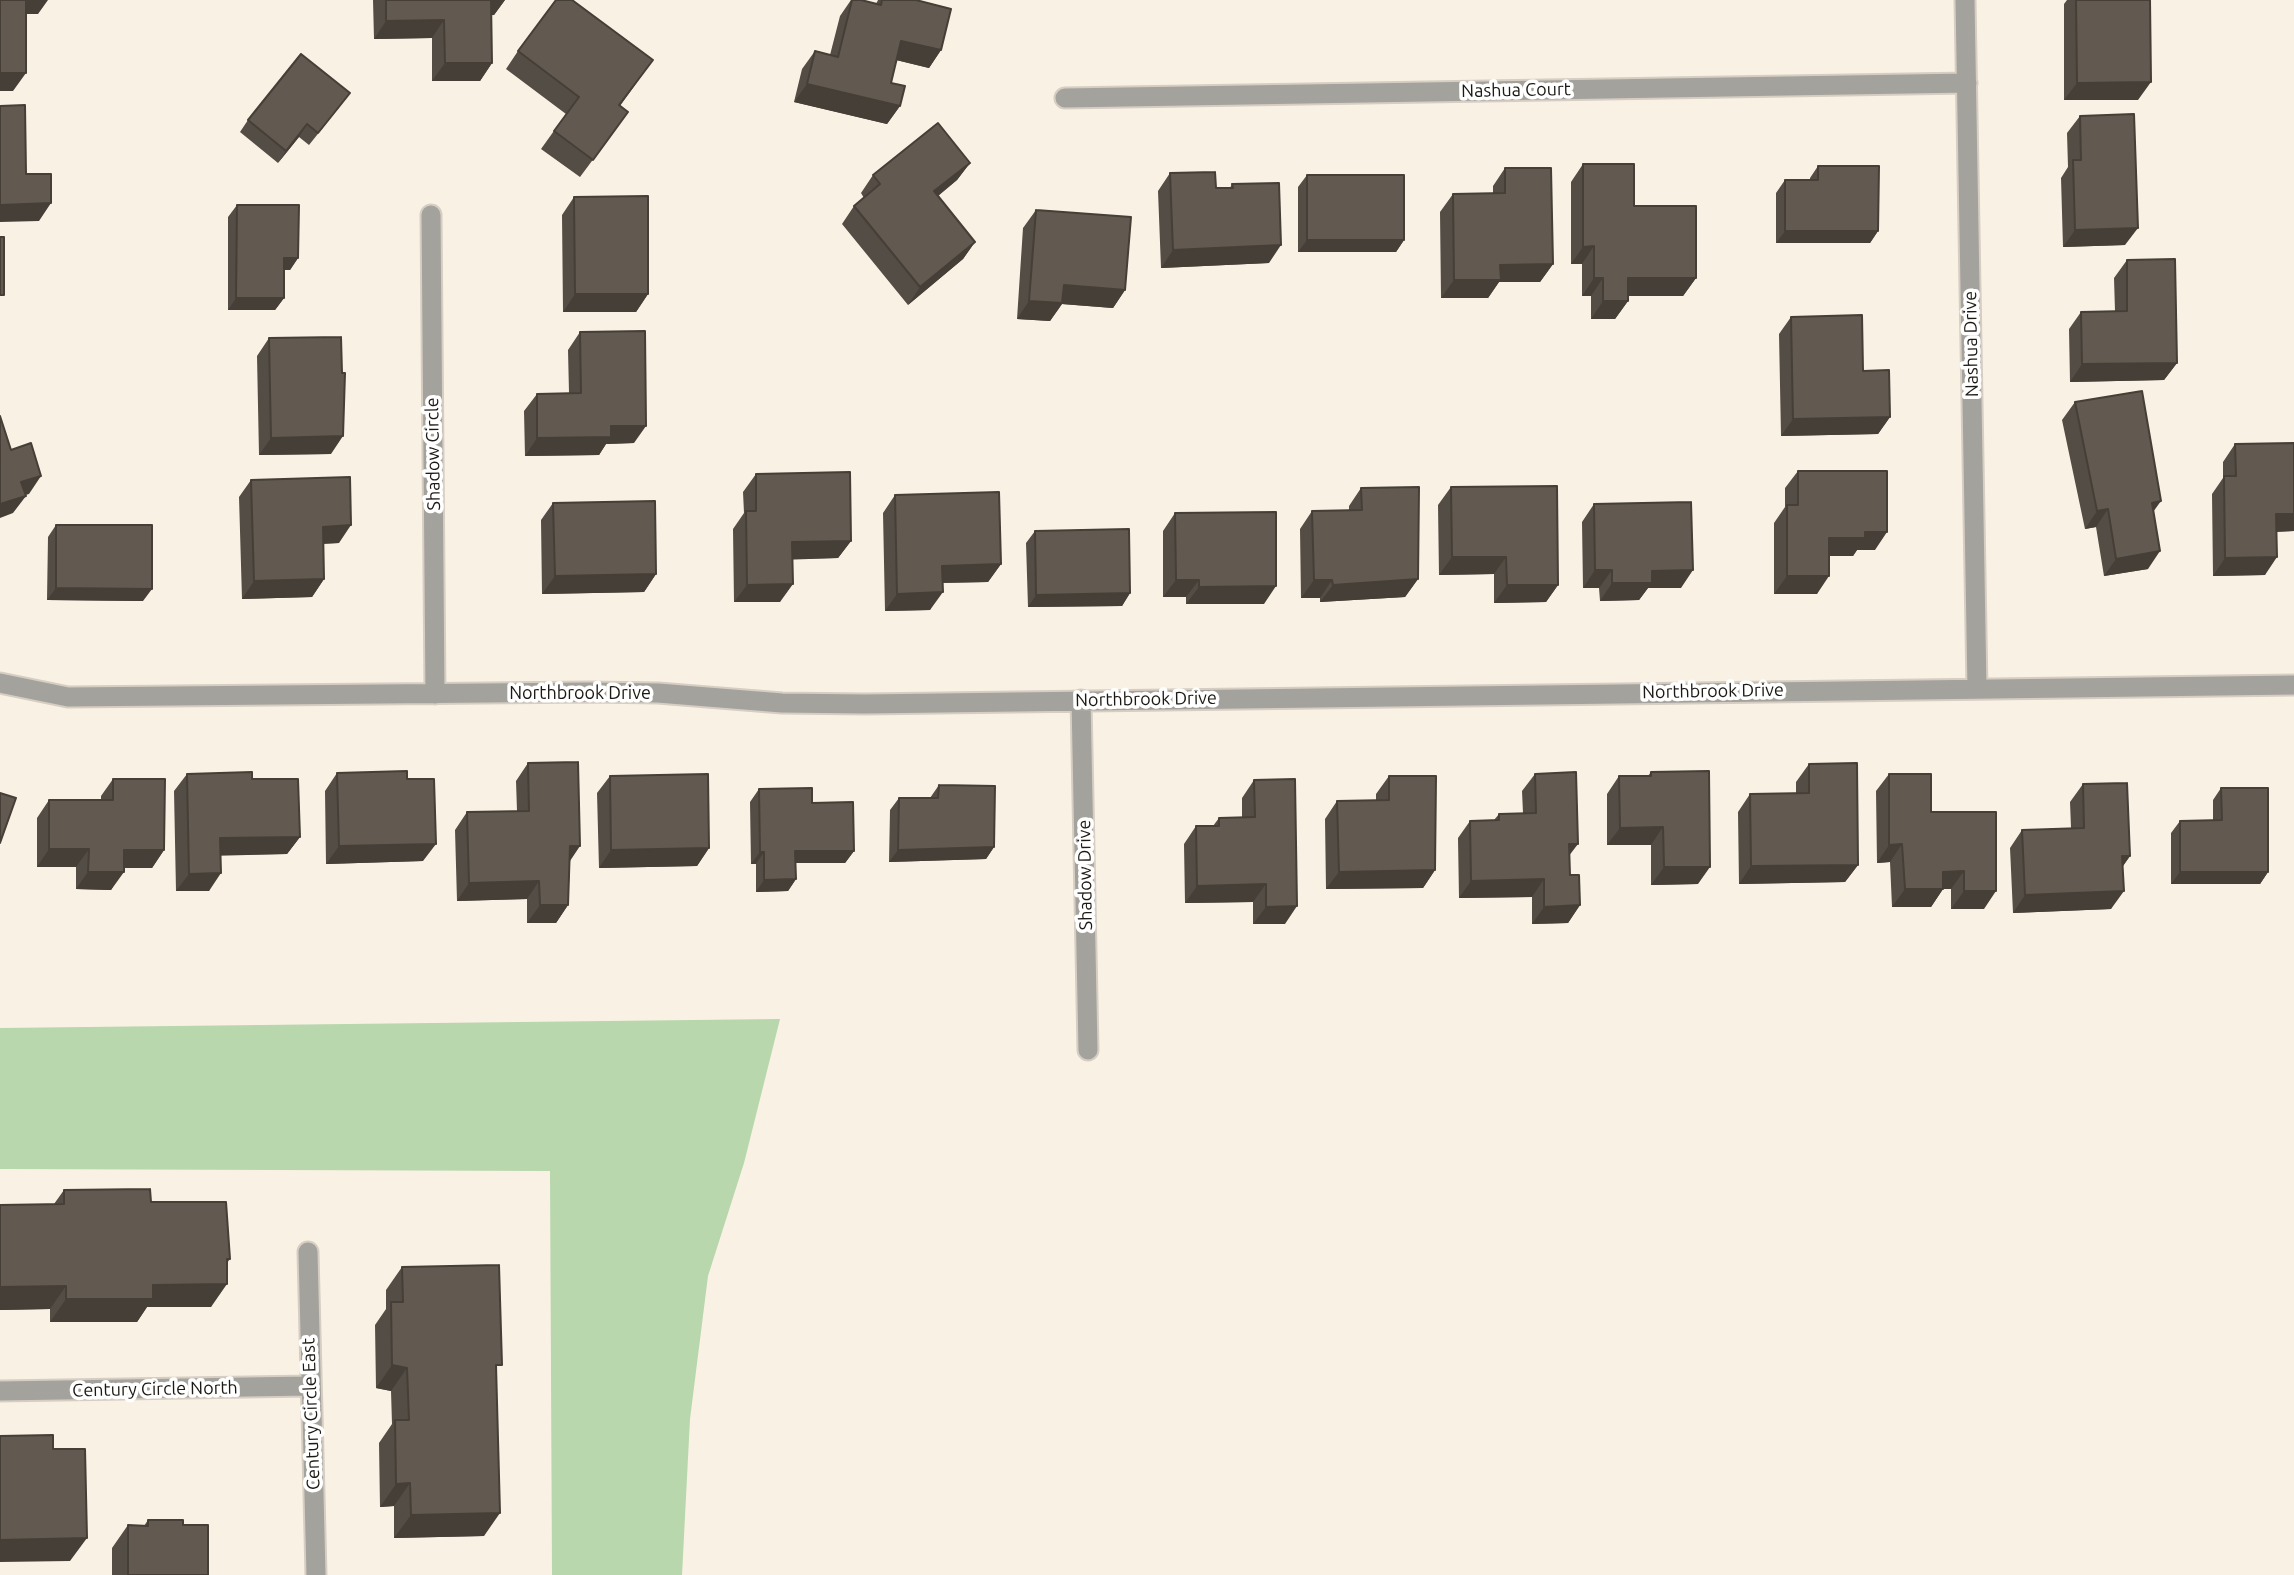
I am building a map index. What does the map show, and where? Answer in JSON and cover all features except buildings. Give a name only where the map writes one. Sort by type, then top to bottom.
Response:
[{"type":"street","name":"Nashua Drive","points":[[1965,0],[1977,688]]},
{"type":"street","name":"Nashua Court","points":[[1065,98],[1967,83]]},
{"type":"street","name":"Shadow Circle","points":[[431,215],[435,694]]},
{"type":"street","name":"Northbrook Drive","points":[[0,683],[68,696],[658,693],[782,703],[2294,685]]},
{"type":"street","name":"Shadow Drive","points":[[1081,700],[1088,1050]]},
{"type":"street","name":"Century Circle East","points":[[308,1252],[309,1387],[316,1575]]},
{"type":"street","name":"Century Circle North","points":[[0,1391],[309,1387]]},
{"type":"green space","points":[[780,1019],[744,1163],[708,1276],[690,1419],[682,1575],[552,1575],[550,1171],[0,1169],[0,1028]]}]
